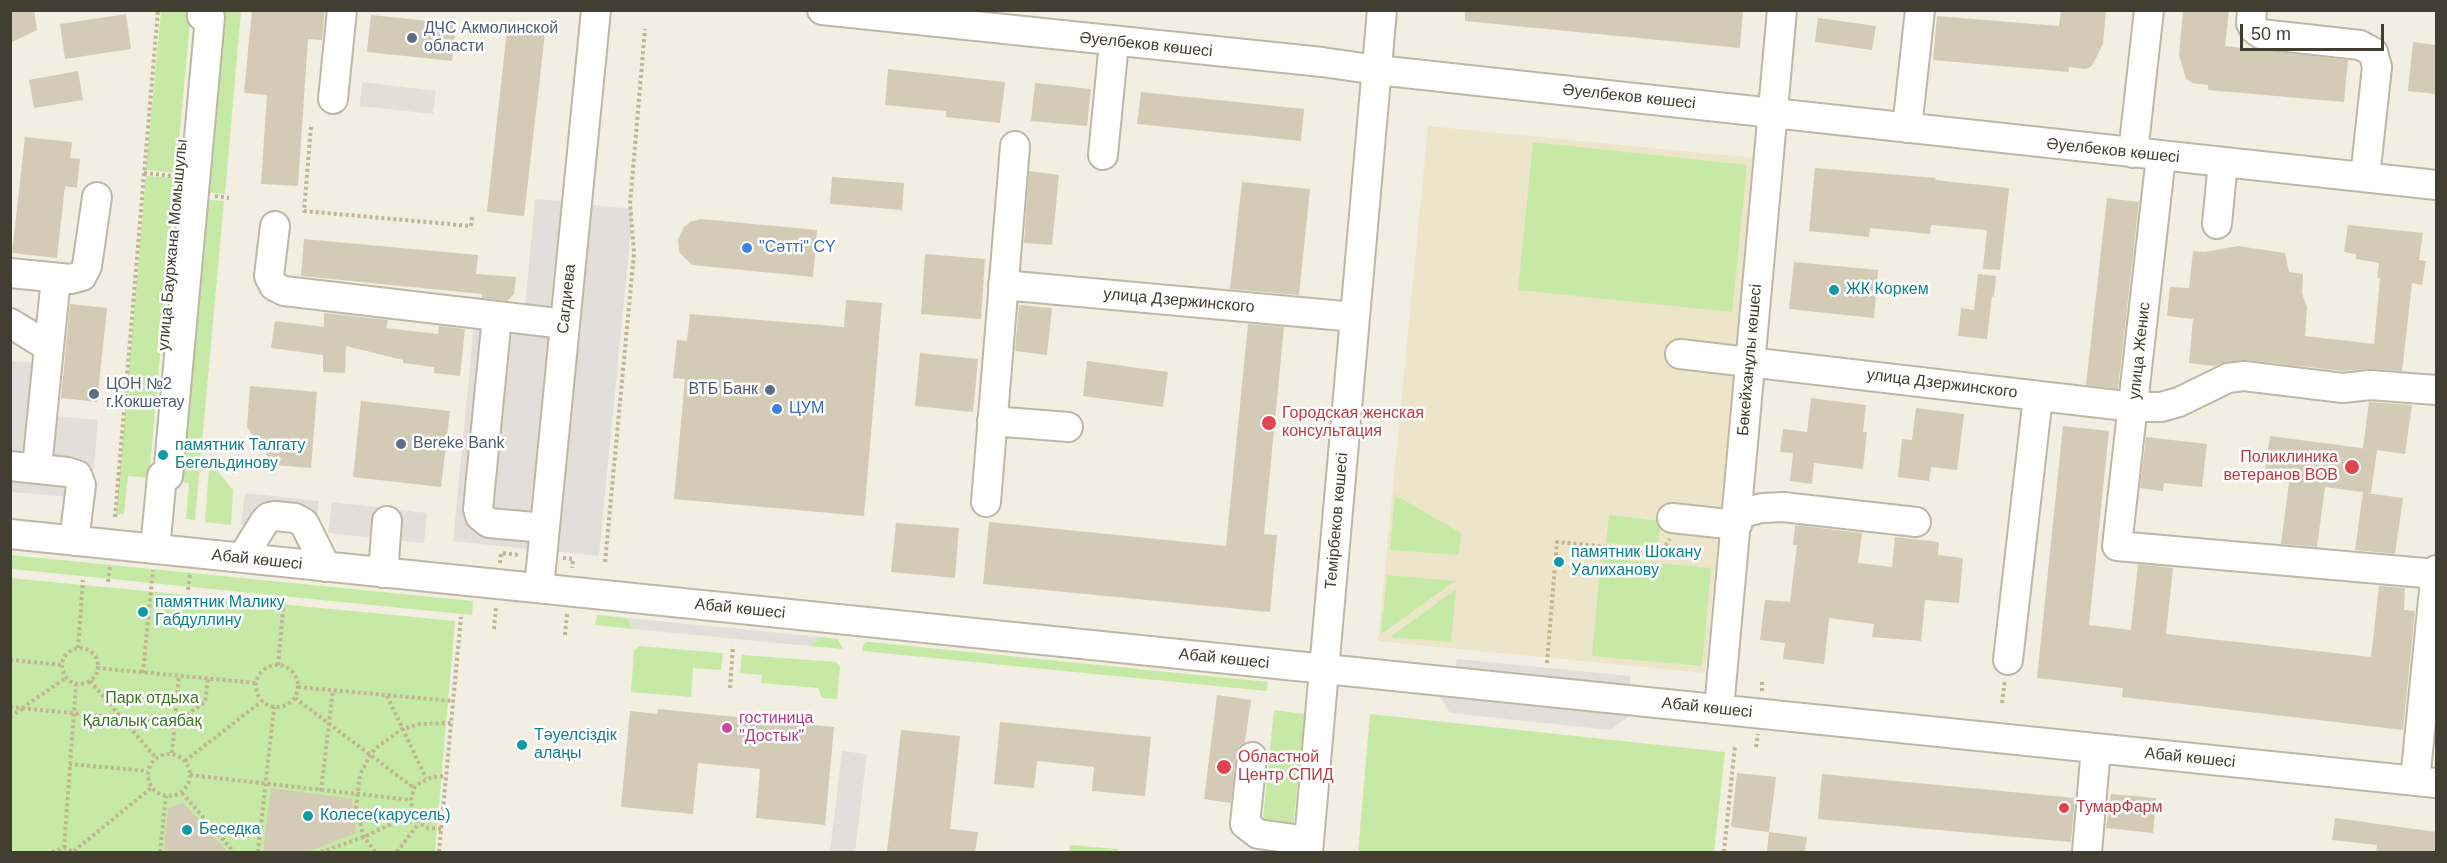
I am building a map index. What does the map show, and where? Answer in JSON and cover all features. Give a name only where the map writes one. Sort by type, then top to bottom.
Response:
[{"type":"street","name":"Сагдиева","points":[[539,588],[596,10]]},
{"type":"street","name":"Әуелбеков көшесі","points":[[822,10],[945,17],[1114,42],[1322,62],[1377,70],[2436,185]]},
{"type":"street","name":"Темірбеков көшесі","points":[[1308,847],[1382,10]]},
{"type":"street","name":"Бөкейханұлы көшесі","points":[[1719,710],[1782,10]]},
{"type":"street","points":[[1907,128],[1920,10]]},
{"type":"street","name":"улица Женис","points":[[2149,10],[2147,155],[2134,407],[2117,546],[2436,572]]},
{"type":"street","points":[[2252,10],[2254,29],[2261,34],[2360,45],[2373,52],[2377,67],[2365,177]]},
{"type":"street","name":"улица Бауржана Момышулы","points":[[154,559],[162,476],[153,475],[173,340],[184,178],[190,144],[194,16],[202,13]]},
{"type":"street","points":[[333,99],[355,15]]},
{"type":"street","points":[[1103,155],[1114,42]]},
{"type":"street","points":[[986,502],[1016,146]]},
{"type":"street","points":[[2217,224],[2223,162]]},
{"type":"street","points":[[10,273],[77,278],[86,271],[97,197]]},
{"type":"street","points":[[275,226],[269,276],[274,286],[284,291],[565,324]]},
{"type":"street","points":[[56,278],[49,347],[24,467],[72,473],[80,479],[74,541]]},
{"type":"street","name":"улица Дзержинского","points":[[1003,285],[1355,317]]},
{"type":"street","points":[[497,317],[478,509],[480,516],[489,523],[545,528]]},
{"type":"street","points":[[10,323],[49,347]]},
{"type":"street","name":"улица Дзержинского","points":[[1680,354],[2134,407],[2161,407],[2179,402],[2228,378],[2244,376],[2343,388],[2370,385],[2436,390]]},
{"type":"street","points":[[2008,660],[2038,396]]},
{"type":"street","points":[[992,421],[1068,427]]},
{"type":"street","points":[[1672,518],[1737,520],[1762,508],[1783,507],[1916,522]]},
{"type":"street","points":[[242,558],[269,517],[295,518],[304,523],[326,567]]},
{"type":"street","points":[[383,573],[387,521]]},
{"type":"street","name":"Абай көшесі","points":[[10,534],[74,541],[154,559],[242,558],[2426,782]]},
{"type":"street","points":[[2426,782],[2436,572]]},
{"type":"street","points":[[2087,852],[2096,748]]},
{"type":"street","points":[[1252,757],[1245,824],[1258,834],[1308,847]]},
{"type":"path","points":[[115,517],[158,10]]},
{"type":"path","points":[[604,562],[634,254],[630,204],[645,29]]},
{"type":"path","points":[[311,127],[304,211],[471,226],[472,217]]},
{"type":"path","points":[[144,173],[184,178]]},
{"type":"path","points":[[1547,663],[1557,542],[1661,552],[1669,542],[1672,518]]},
{"type":"path","points":[[143,673],[154,559]]},
{"type":"path","points":[[108,582],[110,565]]},
{"type":"path","points":[[188,590],[190,573]]},
{"type":"path","points":[[78,648],[83,580]]},
{"type":"path","points":[[278,665],[284,600]]},
{"type":"path","points":[[494,629],[496,607]]},
{"type":"path","points":[[565,635],[567,614]]},
{"type":"path","points":[[439,852],[461,617]]},
{"type":"path","points":[[730,688],[733,646]]},
{"type":"path","points":[[78,648],[94,654],[98,668],[90,681],[76,684],[66,678],[62,665],[68,652],[78,648]]},
{"type":"path","points":[[10,660],[62,665]]},
{"type":"path","points":[[278,665],[289,668],[294,673],[298,687],[295,698],[283,707],[274,707],[262,701],[258,696],[256,683],[264,669],[278,665]]},
{"type":"path","points":[[98,668],[256,683]]},
{"type":"path","points":[[172,753],[179,676]]},
{"type":"path","points":[[10,717],[66,678]]},
{"type":"path","points":[[10,707],[174,723],[205,702],[208,679]]},
{"type":"path","points":[[90,681],[156,758]]},
{"type":"path","points":[[64,848],[76,684]]},
{"type":"path","points":[[298,687],[452,701]]},
{"type":"path","points":[[321,790],[333,690]]},
{"type":"path","points":[[387,696],[426,778]]},
{"type":"path","points":[[295,698],[414,788]]},
{"type":"path","points":[[185,761],[262,701]]},
{"type":"path","points":[[258,852],[274,707]]},
{"type":"path","points":[[375,852],[364,837],[356,807],[360,776],[370,755],[402,729],[420,724],[451,723]]},
{"type":"path","points":[[1724,852],[1735,745]]},
{"type":"path","points":[[172,753],[185,761],[190,776],[182,793],[166,796],[151,788],[147,780],[147,771],[152,761],[161,755],[172,753]]},
{"type":"path","points":[[69,764],[147,771]]},
{"type":"path","points":[[190,776],[411,800]]},
{"type":"path","points":[[441,830],[428,828],[419,823],[413,814],[411,800],[414,788],[426,778],[446,776]]},
{"type":"path","points":[[52,852],[64,848],[75,852],[151,788]]},
{"type":"path","points":[[182,793],[234,852]]},
{"type":"path","points":[[160,852],[166,796]]},
{"type":"path","points":[[321,852],[364,837],[413,814]]},
{"type":"path","points":[[397,852],[419,823]]},
{"type":"shaded area","points":[[362,82],[436,91],[433,114],[360,106]]},
{"type":"shaded area","points":[[1428,126],[1754,158],[1705,673],[1378,641]]},
{"type":"shaded area","points":[[535,199],[570,202],[537,550],[453,541],[474,325],[523,329]]},
{"type":"shaded area","points":[[582,204],[633,209],[599,556],[549,551]]},
{"type":"shaded area","points":[[10,361],[60,365],[56,416],[98,420],[91,499],[11,492]]},
{"type":"shaded area","points":[[245,493],[319,501],[315,534],[241,525]]},
{"type":"shaded area","points":[[332,502],[427,513],[424,543],[328,533]]},
{"type":"shaded area","points":[[627,618],[821,637],[809,646],[633,629]]},
{"type":"shaded area","points":[[1457,659],[1630,676],[1631,691],[1453,673]]},
{"type":"shaded area","points":[[1439,696],[1630,716],[1610,730],[1450,713]]},
{"type":"shaded area","points":[[842,751],[867,754],[855,852],[830,852]]},
{"type":"green space","points":[[161,11],[191,11],[176,173],[146,170]]},
{"type":"green space","points":[[217,11],[241,11],[225,194],[201,192]]},
{"type":"green space","points":[[1533,142],[1747,165],[1732,312],[1518,290]]},
{"type":"green space","points":[[146,176],[176,178],[149,478],[128,476],[124,514],[116,514]]},
{"type":"green space","points":[[200,199],[224,201],[195,520],[186,519],[189,483],[175,481]]},
{"type":"green space","points":[[209,468],[216,469],[233,490],[231,525],[205,522]]},
{"type":"green space","points":[[1395,495],[1461,533],[1459,555],[1390,550]]},
{"type":"green space","points":[[1609,515],[1661,521],[1658,548],[1606,543]]},
{"type":"green space","points":[[11,555],[473,601],[472,615],[11,569]]},
{"type":"green space","points":[[1601,558],[1711,568],[1702,666],[1592,656]]},
{"type":"green space","points":[[1387,575],[1455,581],[1381,634]]},
{"type":"green space","name":"Қалалық саябақ","points":[[11,578],[455,621],[435,852],[11,852]]},
{"type":"green space","points":[[1456,589],[1451,642],[1390,637]]},
{"type":"green space","points":[[597,615],[627,618],[633,629],[595,625]]},
{"type":"green space","points":[[821,637],[838,639],[843,649],[809,646]]},
{"type":"green space","points":[[866,642],[1268,682],[1267,691],[862,651]]},
{"type":"green space","points":[[639,646],[723,653],[721,670],[693,668],[691,697],[631,692],[634,650]]},
{"type":"green space","points":[[742,655],[836,662],[840,666],[837,699],[822,698],[818,688],[761,683],[762,675],[740,673]]},
{"type":"green space","points":[[1274,710],[1305,714],[1293,828],[1267,825],[1263,819]]},
{"type":"green space","points":[[1370,714],[1725,752],[1714,852],[1358,852]]},
{"type":"green space","points":[[1070,845],[1118,849],[1118,852],[1069,852]]},
{"type":"building","points":[[10,10],[34,10],[37,30],[10,43]]},
{"type":"building","points":[[252,10],[325,10],[322,40],[308,39],[298,186],[261,184],[267,95],[244,93]]},
{"type":"building","points":[[1465,10],[1743,10],[1740,48],[1465,21]]},
{"type":"building","points":[[2061,10],[2106,10],[2103,44],[2092,66],[2086,69],[2069,67],[2069,72],[1933,60],[1937,16],[2059,26]]},
{"type":"building","points":[[2183,10],[2229,10],[2225,46],[2348,60],[2344,102],[2208,90],[2208,85],[2192,83],[2186,79],[2179,55]]},
{"type":"building","points":[[126,14],[131,49],[65,59],[60,24]]},
{"type":"building","name":"ДЧС Акмолинской области","points":[[371,15],[456,24],[452,61],[367,52]]},
{"type":"building","points":[[1818,18],[1876,26],[1872,50],[1815,42]]},
{"type":"building","points":[[508,21],[546,25],[524,216],[487,212]]},
{"type":"building","points":[[2413,42],[2436,45],[2436,94],[2408,91]]},
{"type":"building","points":[[888,69],[1005,82],[1000,123],[946,117],[946,111],[885,105]]},
{"type":"building","points":[[78,71],[83,100],[34,108],[29,80]]},
{"type":"building","points":[[1035,83],[1091,89],[1087,126],[1031,121]]},
{"type":"building","points":[[1141,92],[1304,109],[1301,141],[1137,124]]},
{"type":"building","points":[[25,137],[72,142],[70,158],[80,159],[77,188],[65,186],[57,258],[12,253]]},
{"type":"building","points":[[1815,168],[1936,178],[1935,180],[2009,188],[2000,270],[1983,269],[1987,230],[1931,225],[1930,234],[1870,228],[1869,237],[1809,231]]},
{"type":"building","points":[[1029,171],[1059,175],[1052,245],[1024,243]]},
{"type":"building","points":[[832,177],[904,183],[902,210],[830,204]]},
{"type":"building","points":[[1242,182],[1310,189],[1299,295],[1230,289]]},
{"type":"building","points":[[2107,198],[2139,202],[2118,389],[2086,385]]},
{"type":"building","name":"\"Сәтті\" СY","points":[[701,219],[817,230],[813,277],[692,265],[679,252],[678,239],[684,227],[690,222]]},
{"type":"building","points":[[2348,225],[2423,233],[2419,260],[2426,261],[2422,285],[2412,283],[2402,371],[2371,369],[2343,371],[2246,360],[2226,362],[2215,366],[2189,363],[2193,319],[2167,316],[2170,287],[2189,288],[2193,251],[2205,252],[2238,246],[2285,253],[2289,272],[2303,274],[2302,293],[2307,307],[2305,336],[2374,344],[2380,278],[2377,278],[2379,263],[2356,259],[2356,254],[2344,252]]},
{"type":"building","points":[[304,239],[478,255],[476,274],[516,277],[514,294],[507,301],[482,298],[482,294],[301,276]]},
{"type":"building","points":[[925,254],[985,259],[981,319],[921,314]]},
{"type":"building","name":"ЖК Коркем","points":[[1794,262],[1878,270],[1874,318],[1789,309]]},
{"type":"building","points":[[1978,274],[1996,276],[1987,339],[1958,336],[1961,308],[1974,310]]},
{"type":"building","name":"ЦУМ","points":[[846,300],[882,303],[864,516],[674,499],[685,379],[673,378],[677,340],[687,341],[690,314],[844,327]]},
{"type":"building","points":[[70,304],[107,308],[97,402],[61,398]]},
{"type":"building","points":[[1019,305],[1052,308],[1047,355],[1015,351]]},
{"type":"building","points":[[324,313],[388,320],[386,328],[438,334],[439,326],[465,329],[460,376],[434,373],[434,367],[403,363],[403,360],[346,346],[345,373],[323,372],[323,355],[271,348],[275,321],[324,327]]},
{"type":"building","points":[[1248,324],[1284,327],[1264,534],[1277,535],[1270,612],[983,584],[989,522],[1226,546]]},
{"type":"building","points":[[920,353],[978,359],[973,412],[915,406]]},
{"type":"building","points":[[1087,361],[1168,372],[1163,407],[1083,396]]},
{"type":"building","points":[[250,386],[317,392],[311,468],[274,465],[247,427]]},
{"type":"building","points":[[1811,398],[1866,405],[1863,432],[1867,432],[1863,469],[1814,463],[1812,484],[1790,481],[1793,453],[1780,452],[1783,429],[1807,432]]},
{"type":"building","name":"Bereke Bank","points":[[361,401],[450,411],[441,487],[353,477]]},
{"type":"building","points":[[2369,402],[2412,405],[2405,454],[2363,448]]},
{"type":"building","points":[[1916,408],[1964,414],[1957,470],[1931,467],[1929,481],[1898,477],[1902,439],[1912,440]]},
{"type":"building","points":[[2063,426],[2109,431],[2089,625],[2131,630],[2138,564],[2173,568],[2166,634],[2371,657],[2379,586],[2405,588],[2404,610],[2415,611],[2403,730],[2122,697],[2123,688],[2037,678]]},
{"type":"building","points":[[2270,436],[2377,450],[2371,493],[2366,493],[2403,498],[2395,554],[2355,550],[2363,492],[2325,487],[2317,547],[2281,544],[2289,483],[2264,479]]},
{"type":"building","points":[[2146,437],[2207,444],[2202,487],[2164,483],[2163,491],[2140,488]]},
{"type":"building","points":[[896,523],[959,528],[955,578],[891,572]]},
{"type":"building","points":[[1795,525],[1862,533],[1858,563],[1892,567],[1895,537],[1939,542],[1938,555],[1963,558],[1959,603],[1925,600],[1921,641],[1872,637],[1874,624],[1829,618],[1824,664],[1783,659],[1785,643],[1760,640],[1765,600],[1790,602],[1797,545],[1793,545]]},
{"type":"building","points":[[1217,695],[1251,700],[1245,742],[1239,747],[1236,755],[1231,803],[1204,799]]},
{"type":"building","points":[[658,709],[834,727],[825,825],[756,818],[760,769],[698,763],[693,814],[621,807],[630,711],[657,714]]},
{"type":"building","points":[[1000,722],[1151,737],[1145,796],[1092,791],[1094,767],[1037,761],[1034,788],[994,784]]},
{"type":"building","points":[[901,730],[960,736],[950,829],[978,832],[975,852],[887,852]]},
{"type":"building","points":[[1737,773],[1776,777],[1769,832],[1731,827]]},
{"type":"building","points":[[1822,774],[2075,798],[2071,842],[1818,819]]},
{"type":"building","name":"Колесе(карусель)","points":[[271,788],[352,799],[356,833],[307,852],[263,852]]},
{"type":"building","points":[[2111,794],[2156,798],[2153,833],[2106,828]]},
{"type":"building","name":"Беседка","points":[[184,803],[228,852],[164,852],[168,808]]},
{"type":"building","points":[[2335,818],[2436,832],[2436,852],[2376,852],[2377,845],[2332,840]]},
{"type":"building","points":[[1769,832],[1807,837],[1805,852],[1767,852]]},
{"type":"place","name":"ДЧС Акмолинской области","points":[[412,38]]},
{"type":"place","name":"\"Сәтті\" СY","points":[[747,248]]},
{"type":"place","name":"ЖК Коркем","points":[[1834,290]]},
{"type":"place","name":"ВТБ Банк","points":[[770,390]]},
{"type":"place","name":"ЦОН №2 г.Кокшетау","points":[[94,394]]},
{"type":"place","name":"ЦУМ","points":[[777,409]]},
{"type":"place","name":"Городская женская консультация","points":[[1269,423]]},
{"type":"place","name":"Bereke Bank","points":[[401,444]]},
{"type":"place","name":"памятник Талгату Бегельдинову","points":[[163,455]]},
{"type":"place","name":"Поликлиника ветеранов ВОВ","points":[[2352,467]]},
{"type":"place","name":"памятник Шокану Уалиханову","points":[[1559,562]]},
{"type":"place","name":"памятник Малику Габдуллину","points":[[143,612]]},
{"type":"place","name":"гостиница \"Достык\"","points":[[727,728]]},
{"type":"place","name":"Тәуелсіздік алаңы","points":[[522,745]]},
{"type":"place","name":"Областной Центр СПИД","points":[[1224,767]]},
{"type":"place","name":"ТумарФарм","points":[[2064,808]]},
{"type":"place","name":"Колесе(карусель)","points":[[308,816]]},
{"type":"place","name":"Беседка","points":[[187,830]]},
{"type":"park label","name":"Парк отдыха","points":[[152,699]]}]
